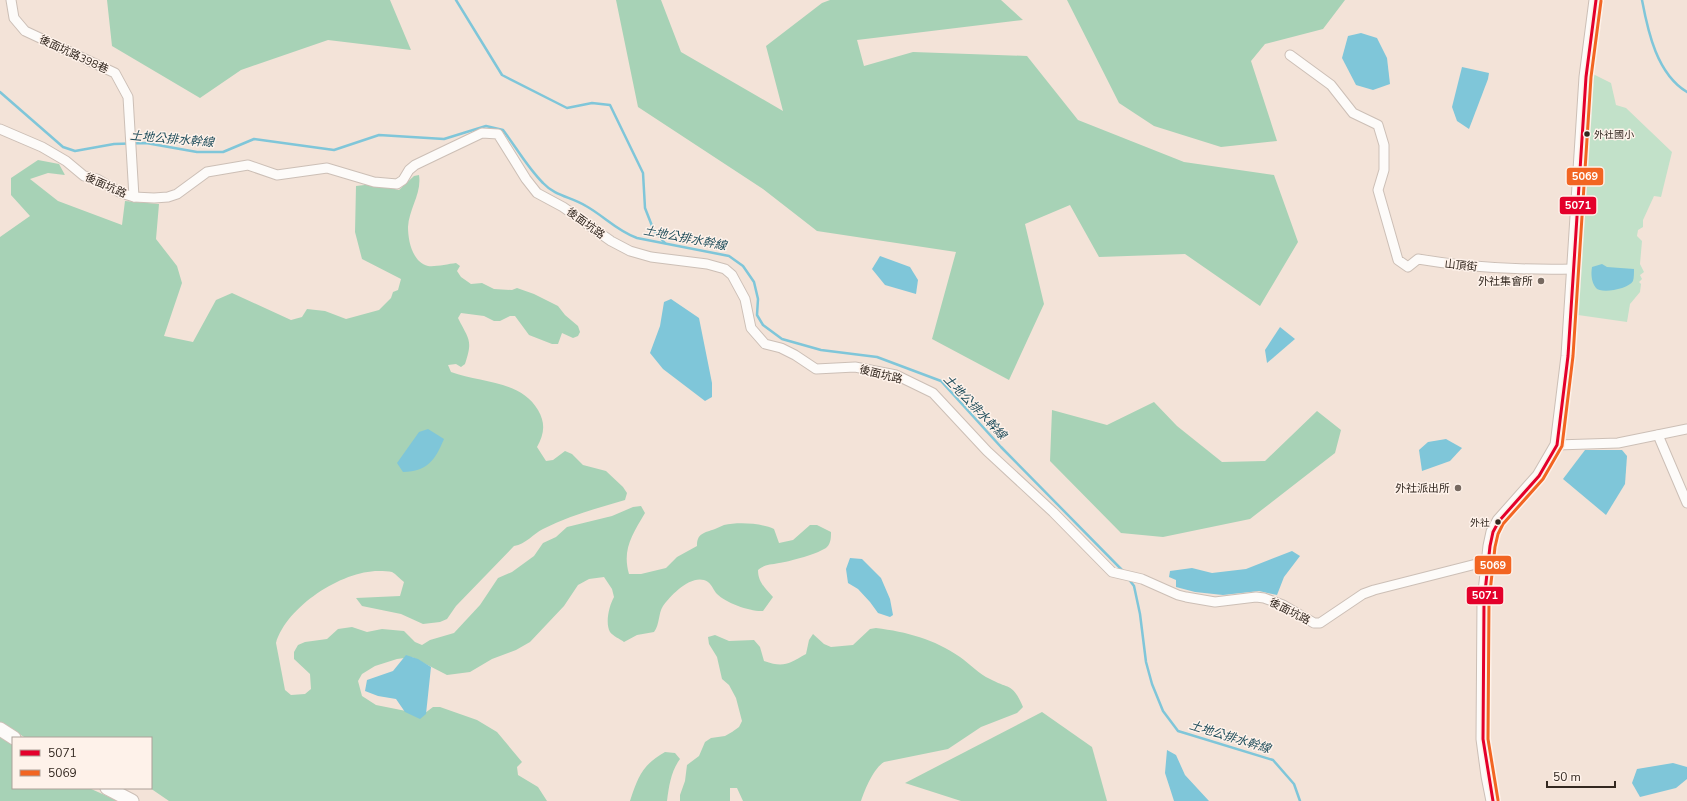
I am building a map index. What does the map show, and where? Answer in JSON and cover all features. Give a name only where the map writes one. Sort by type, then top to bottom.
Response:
[{"type":"main road","points":[[1494,801],[1488,776],[1483,739],[1483,621],[1488,561],[1493,532],[1499,521],[1539,476],[1557,445],[1568,356],[1586,77],[1596,0]]},
{"type":"main road","points":[[0,729],[12,737]]},
{"type":"main road","points":[[109,789],[132,801]]},
{"type":"street","name":"後面坑路398巷","points":[[11,0],[14,18],[25,30],[115,73],[128,97],[134,197]]},
{"type":"street","name":"山頂街","points":[[1290,55],[1331,85],[1353,113],[1378,125],[1384,145],[1384,170],[1378,190],[1398,260],[1408,267],[1418,259],[1451,265],[1500,269],[1573,269]]},
{"type":"street","name":"後面坑路","points":[[0,129],[42,147],[66,161],[84,176],[97,179],[121,193],[134,197],[168,198],[177,194],[207,172],[248,165],[277,175],[326,168],[374,182],[397,184],[403,180],[409,170],[415,165],[451,147],[482,133],[498,134],[526,179],[537,193],[563,207],[611,241],[630,251],[651,257],[707,264],[725,269],[732,275],[745,299],[751,328],[765,344],[781,348],[795,355],[816,369],[855,367],[889,374],[933,393],[987,451],[1053,512],[1105,566],[1116,573],[1132,575],[1186,597],[1215,602],[1256,597],[1264,598],[1283,605],[1314,623],[1320,623],[1363,594],[1488,561]]},
{"type":"street","points":[[1557,445],[1618,443],[1687,429]]},
{"type":"street","points":[[1658,435],[1687,503]]},
{"type":"green space","points":[[107,0],[390,0],[411,50],[328,40],[241,70],[200,98],[112,46]]},
{"type":"green space","points":[[616,0],[661,0],[681,52],[783,111],[766,46],[822,3],[830,0],[1001,0],[1023,20],[857,40],[864,66],[913,52],[1027,56],[1078,120],[1184,162],[1274,175],[1298,242],[1260,306],[1185,254],[1099,257],[1070,205],[1025,224],[1044,304],[1009,380],[932,339],[956,252],[817,231],[763,189],[638,107]]},
{"type":"green space","points":[[1067,0],[1345,0],[1323,29],[1265,44],[1251,61],[1277,141],[1221,147],[1154,126],[1119,103]]},
{"type":"green space","points":[[1593,74],[1611,83],[1616,105],[1626,108],[1672,152],[1661,197],[1654,196],[1643,220],[1643,227],[1638,230],[1637,236],[1642,241],[1640,264],[1644,272],[1640,275],[1642,279],[1639,282],[1641,284],[1640,292],[1630,304],[1627,322],[1578,315]]},
{"type":"green space","points":[[38,160],[59,164],[65,175],[48,173],[30,179],[58,201],[122,225],[125,201],[159,204],[156,239],[177,266],[182,283],[164,336],[193,342],[216,300],[232,293],[291,320],[302,317],[307,309],[325,311],[346,319],[379,310],[391,298],[393,292],[398,290],[401,279],[362,259],[355,232],[356,186],[373,184],[399,190],[414,176],[419,175],[419,188],[408,227],[410,244],[418,260],[428,266],[456,263],[460,266],[457,271],[461,277],[471,284],[482,283],[494,289],[512,290],[517,288],[534,294],[558,306],[565,315],[578,326],[580,332],[578,336],[573,338],[562,333],[558,344],[552,344],[529,335],[515,316],[510,316],[500,321],[494,321],[484,316],[461,313],[458,318],[469,340],[469,350],[465,364],[461,367],[456,364],[448,365],[451,372],[462,376],[499,384],[521,393],[530,400],[541,415],[543,433],[537,447],[546,461],[553,460],[565,451],[572,454],[583,465],[606,471],[623,487],[627,493],[625,500],[563,520],[539,531],[526,541],[514,546],[456,606],[447,619],[440,622],[423,624],[401,614],[362,606],[356,598],[400,596],[404,582],[395,574],[388,571],[365,572],[334,584],[318,593],[292,616],[282,629],[276,643],[285,690],[291,695],[305,694],[311,689],[310,674],[294,659],[294,652],[298,645],[305,642],[327,639],[338,629],[352,627],[367,632],[382,629],[404,631],[415,642],[422,645],[430,640],[454,633],[480,605],[498,578],[512,572],[534,556],[543,543],[556,537],[567,527],[612,516],[633,507],[641,506],[645,513],[632,536],[628,550],[627,565],[629,574],[641,574],[666,568],[677,557],[697,546],[698,538],[702,534],[730,524],[756,524],[769,527],[774,529],[779,543],[793,540],[810,525],[817,525],[831,532],[829,544],[824,549],[812,554],[765,566],[758,570],[761,581],[773,597],[763,611],[752,610],[732,604],[717,594],[708,582],[696,580],[683,586],[667,601],[661,609],[654,632],[637,635],[624,642],[610,632],[608,624],[608,614],[614,597],[612,589],[604,577],[589,579],[578,585],[564,606],[530,642],[516,650],[492,659],[470,672],[447,675],[412,657],[397,659],[375,666],[362,674],[358,681],[362,696],[376,705],[406,711],[421,716],[433,707],[440,707],[477,720],[497,732],[522,762],[517,767],[518,775],[538,787],[547,801],[169,801],[151,789],[152,737],[24,737],[0,723],[0,237],[30,216],[11,195],[11,178]]},
{"type":"green space","points":[[1154,402],[1177,426],[1222,462],[1265,461],[1317,411],[1341,430],[1335,453],[1250,519],[1163,537],[1121,533],[1050,461],[1052,410],[1107,425]]},
{"type":"green space","points":[[876,628],[909,634],[940,645],[960,657],[986,677],[1013,690],[1023,707],[1017,713],[981,727],[948,749],[884,762],[873,774],[861,801],[743,801],[737,788],[730,788],[730,801],[680,801],[687,765],[699,756],[705,742],[711,738],[725,736],[739,727],[742,721],[736,698],[729,685],[722,679],[717,657],[709,644],[708,637],[715,635],[729,641],[754,640],[760,647],[764,661],[776,664],[786,664],[806,654],[809,640],[813,634],[824,644],[831,647],[853,645],[870,629]]},
{"type":"green space","points":[[1042,712],[1092,747],[1107,801],[961,801],[905,783]]},
{"type":"green space","points":[[0,735],[12,742],[12,789],[91,789],[118,801],[0,801]]},
{"type":"green space","points":[[665,752],[675,753],[680,759],[672,774],[667,801],[630,801],[642,772],[651,762]]},
{"type":"water","points":[[1361,33],[1377,38],[1387,58],[1390,84],[1373,90],[1356,85],[1342,58],[1348,36]]},
{"type":"water","points":[[1462,67],[1489,73],[1469,129],[1457,121],[1452,107]]},
{"type":"water","points":[[880,256],[910,267],[918,280],[916,294],[885,285],[872,269]]},
{"type":"water","points":[[1602,264],[1607,267],[1634,269],[1633,281],[1626,286],[1615,290],[1599,290],[1593,283],[1592,267]]},
{"type":"water","points":[[671,299],[699,318],[712,383],[712,397],[705,401],[663,369],[650,353],[660,326],[664,302]]},
{"type":"water","points":[[1280,327],[1295,339],[1267,363],[1265,350]]},
{"type":"water","points":[[428,429],[444,439],[437,453],[425,467],[403,472],[397,463],[419,432]]},
{"type":"water","points":[[1446,439],[1462,448],[1450,461],[1422,471],[1419,450],[1428,442]]},
{"type":"water","points":[[1585,450],[1622,450],[1627,456],[1625,484],[1606,515],[1563,479]]},
{"type":"water","points":[[1292,551],[1300,556],[1284,577],[1277,595],[1259,591],[1223,595],[1195,592],[1176,587],[1176,580],[1169,577],[1170,571],[1192,568],[1212,573],[1246,569]]},
{"type":"water","points":[[850,558],[862,559],[881,578],[890,599],[893,615],[890,617],[878,613],[858,589],[848,583],[846,569]]},
{"type":"water","points":[[406,655],[418,659],[431,667],[426,714],[420,719],[405,712],[396,699],[378,696],[365,691],[367,680],[393,671]]},
{"type":"water","points":[[1167,750],[1176,755],[1185,775],[1209,801],[1174,801],[1165,773]]},
{"type":"water","points":[[1673,763],[1687,767],[1687,779],[1676,788],[1640,797],[1632,783],[1637,769]]},
{"type":"waterway","points":[[456,0],[502,75],[567,108],[592,103],[610,105],[643,173],[645,208],[654,231],[665,243]]},
{"type":"waterway","points":[[1642,0],[1647,25],[1661,63],[1668,75],[1687,92]]},
{"type":"waterway","name":"土地公排水幹線","points":[[0,92],[63,147],[75,151],[114,144],[146,143],[197,152],[223,152],[254,139],[334,150],[379,135],[444,139],[486,126],[503,130],[537,177],[548,187],[558,194],[575,200],[593,210],[630,235],[637,238],[729,256],[743,266],[754,282],[758,299],[757,315],[763,325],[782,339],[821,350],[877,357],[941,381],[1001,447],[1123,571]]},
{"type":"waterway","name":"土地公排水幹線","points":[[1128,578],[1134,586],[1140,614],[1146,662],[1152,684],[1163,711],[1178,731],[1273,760],[1294,784],[1300,801]]},
{"type":"transit line","name":"5071","points":[[1493,801],[1483,739],[1484,601],[1490,546],[1493,532],[1499,521],[1539,476],[1557,445],[1568,356],[1586,77],[1596,0]]},
{"type":"transit line","name":"5069","points":[[1498,800],[1488,739],[1489,601],[1495,547],[1498,534],[1503,524],[1543,479],[1562,446],[1573,356],[1591,77],[1601,1]]},
{"type":"place","name":"外社國小","points":[[1587,134]]},
{"type":"place","name":"外社集會所","points":[[1541,281]]},
{"type":"place","name":"外社派出所","points":[[1458,488]]},
{"type":"place","name":"外社","points":[[1498,522]]}]
